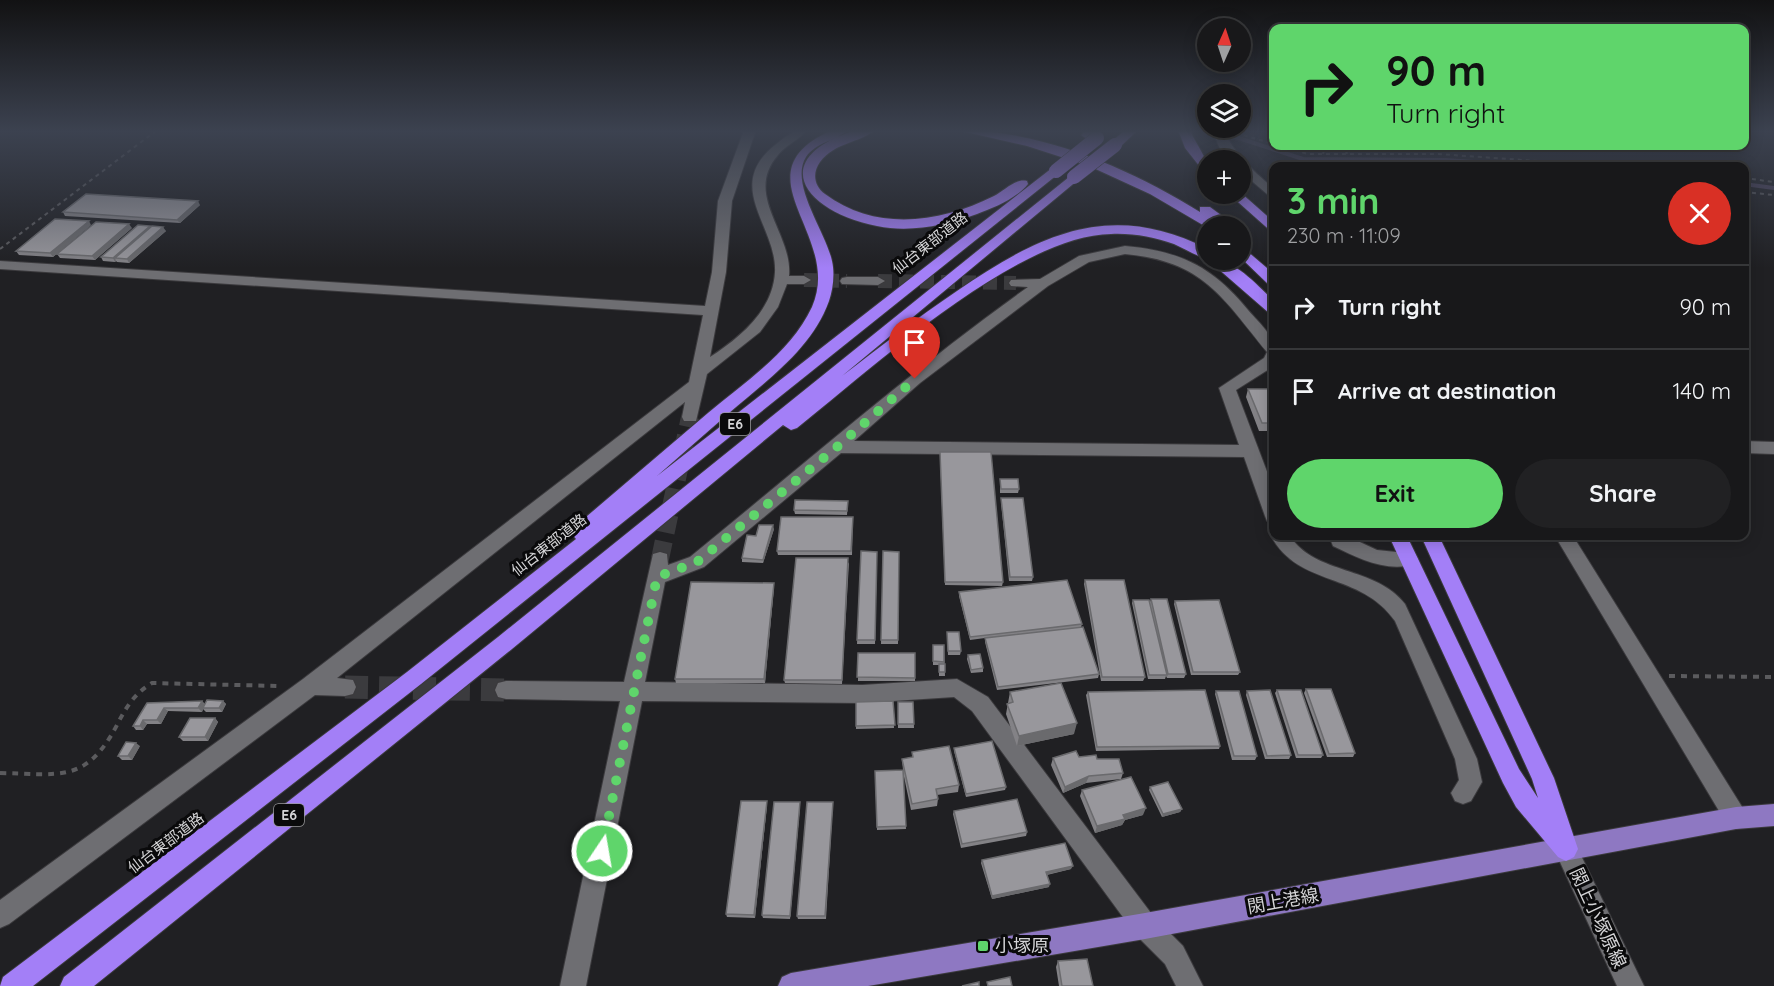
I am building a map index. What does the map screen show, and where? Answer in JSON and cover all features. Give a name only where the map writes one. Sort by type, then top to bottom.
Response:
[{"type":"highway","points":[[414,678],[789,351],[808,327],[819,307],[826,275],[821,248],[795,187],[795,176]]},
{"type":"highway","points":[[809,176],[815,191],[832,206],[861,218],[899,224],[954,218],[983,207],[1038,176]]},
{"type":"highway","name":"仙台東部道路","points":[[12,986],[414,678],[1042,176]]},
{"type":"highway","name":"E6","points":[[73,986],[505,643],[1075,176]]},
{"type":"highway","points":[[1122,176],[1150,188],[1197,216]]},
{"type":"highway","points":[[1143,176],[1186,198],[1214,216]]},
{"type":"highway","points":[[1246,204],[1269,225]]},
{"type":"highway","points":[[505,643],[880,354],[950,302],[1018,258],[1060,238],[1098,230],[1158,235],[1197,251]]},
{"type":"highway","points":[[1251,246],[1269,262]]},
{"type":"highway","points":[[1251,260],[1269,277]]},
{"type":"highway","points":[[1228,270],[1269,305]]},
{"type":"highway","points":[[1400,540],[1524,799],[1566,849]]},
{"type":"highway","points":[[1432,540],[1543,778],[1566,849]]},
{"type":"main road","name":"閖上港線","points":[[791,986],[1145,926],[1736,818],[1774,814]]},
{"type":"street","points":[[690,417],[719,272],[725,201],[732,176]]},
{"type":"street","points":[[0,915],[311,686],[699,377],[752,332],[778,294],[781,280],[777,245],[765,217],[758,187],[761,176]]},
{"type":"street","points":[[1253,176],[1269,191]]},
{"type":"street","points":[[573,986],[659,568],[697,562],[837,447],[915,379],[1043,284],[1084,260],[1107,252],[1147,252],[1191,266],[1221,286],[1269,346]]},
{"type":"street","points":[[0,266],[712,311]]},
{"type":"street","points":[[781,280],[804,280]]},
{"type":"street","points":[[848,281],[878,281]]},
{"type":"street","points":[[1016,283],[1043,284]]},
{"type":"street","points":[[1269,362],[1227,388],[1269,502]]},
{"type":"street","points":[[837,447],[1251,451]]},
{"type":"street","points":[[1749,447],[1774,448]]},
{"type":"street","points":[[1283,540],[1291,552],[1379,590],[1393,602],[1403,617],[1466,759],[1471,782],[1463,793]]},
{"type":"street","points":[[1340,540],[1375,557],[1408,559]]},
{"type":"street","points":[[1565,540],[1736,818]]},
{"type":"street","points":[[311,686],[345,687]]},
{"type":"street","points":[[506,690],[862,694],[957,688],[980,704],[1145,926],[1174,955],[1190,986]]},
{"type":"street","name":"閖上小塚原線","points":[[1566,849],[1630,986]]},
{"type":"path","points":[[0,249],[96,176]]},
{"type":"path","points":[[1749,179],[1774,182]]},
{"type":"path","points":[[1749,192],[1774,195]]},
{"type":"path","points":[[1650,676],[1774,677]]},
{"type":"path","points":[[0,773],[67,772],[86,766],[100,754],[140,689],[152,683],[311,686]]},
{"type":"building","points":[[86,194],[198,201],[177,220],[63,212]]},
{"type":"building","points":[[55,219],[89,221],[50,253],[16,251]]},
{"type":"building","points":[[96,222],[129,224],[92,256],[57,254]]},
{"type":"building","points":[[138,225],[150,226],[113,258],[101,257]]},
{"type":"building","points":[[152,226],[163,227],[127,259],[115,258]]},
{"type":"building","points":[[1248,389],[1269,389],[1269,423],[1262,423]]},
{"type":"building","points":[[940,452],[991,452],[1003,582],[945,582]]},
{"type":"building","points":[[1000,479],[1018,479],[1019,489],[1001,489]]},
{"type":"building","points":[[1001,498],[1023,498],[1033,577],[1010,577]]},
{"type":"building","points":[[795,500],[848,501],[847,511],[794,510]]},
{"type":"building","points":[[781,517],[853,517],[851,551],[777,551]]},
{"type":"building","points":[[759,525],[773,525],[763,560],[742,558],[747,535],[756,536]]},
{"type":"building","points":[[861,551],[877,552],[875,640],[857,640]]},
{"type":"building","points":[[883,551],[899,552],[898,640],[881,640]]},
{"type":"building","points":[[796,558],[848,558],[842,680],[784,680]]},
{"type":"building","points":[[1067,580],[1082,624],[970,637],[959,592]]},
{"type":"building","points":[[1085,580],[1124,580],[1145,677],[1102,677]]},
{"type":"building","points":[[691,582],[774,583],[764,679],[675,679]]},
{"type":"building","points":[[1151,599],[1167,599],[1186,674],[1168,674]]},
{"type":"building","points":[[1133,600],[1149,600],[1167,675],[1149,675]]},
{"type":"building","points":[[1219,600],[1240,672],[1193,672],[1175,601]]},
{"type":"building","points":[[1083,627],[1099,674],[998,687],[985,638]]},
{"type":"building","points":[[947,632],[959,632],[961,651],[948,651]]},
{"type":"building","points":[[933,645],[944,645],[944,662],[933,661]]},
{"type":"building","points":[[858,653],[915,653],[915,678],[857,677]]},
{"type":"building","points":[[980,654],[983,668],[971,670],[968,655]]},
{"type":"building","points":[[939,664],[945,664],[945,672],[939,672]]},
{"type":"building","points":[[1061,683],[1077,723],[1019,736],[1007,704],[1013,702],[1010,692]]},
{"type":"building","points":[[1306,689],[1331,689],[1355,753],[1329,754]]},
{"type":"building","points":[[1205,690],[1220,746],[1097,747],[1088,692]]},
{"type":"building","points":[[1270,690],[1291,755],[1267,756],[1247,691]]},
{"type":"building","points":[[1277,690],[1301,690],[1323,755],[1298,755]]},
{"type":"building","points":[[1216,691],[1239,691],[1257,756],[1234,756]]},
{"type":"building","points":[[207,700],[223,701],[219,708],[203,708]]},
{"type":"building","points":[[202,701],[198,708],[164,708],[157,720],[143,720],[140,726],[133,726],[147,703]]},
{"type":"building","points":[[893,701],[895,725],[856,726],[856,702]]},
{"type":"building","points":[[898,702],[913,702],[914,724],[898,724]]},
{"type":"building","points":[[190,718],[215,718],[205,737],[179,737]]},
{"type":"building","points":[[992,741],[1006,787],[966,794],[954,748]]},
{"type":"building","points":[[126,742],[136,743],[128,756],[118,756]]},
{"type":"building","points":[[949,746],[959,785],[936,789],[938,799],[912,804],[902,759],[913,757],[912,752]]},
{"type":"building","points":[[1076,751],[1079,757],[1096,755],[1097,759],[1119,759],[1123,773],[1089,776],[1065,787],[1053,758]]},
{"type":"building","points":[[903,770],[906,826],[877,827],[875,771]]},
{"type":"building","points":[[1131,777],[1146,808],[1123,815],[1125,819],[1097,826],[1082,790]]},
{"type":"building","points":[[1168,782],[1182,809],[1163,814],[1150,787]]},
{"type":"building","points":[[1017,799],[1027,832],[962,844],[954,811]]},
{"type":"building","points":[[741,801],[767,801],[754,915],[726,914]]},
{"type":"building","points":[[774,802],[800,802],[790,916],[762,915]]},
{"type":"building","points":[[807,802],[833,802],[825,916],[797,916]]},
{"type":"building","points":[[1065,843],[1073,866],[1046,872],[1050,884],[992,896],[982,860]]},
{"type":"building","points":[[1087,959],[1093,986],[1062,986],[1058,961]]},
{"type":"building","points":[[1010,977],[1012,986],[988,986],[987,982]]},
{"type":"building","points":[[979,982],[979,986],[962,986]]},
{"type":"waterway","points":[[1749,185],[1774,188]]},
{"type":"tunnel","points":[[804,280],[847,281]]},
{"type":"tunnel","points":[[878,281],[1016,283]]},
{"type":"tunnel","points":[[660,559],[690,417]]},
{"type":"tunnel","points":[[345,687],[506,690]]},
{"type":"place","name":"小塚原","points":[[983,946]]},
{"type":"route","points":[[602,851],[657,577],[697,562],[837,447],[915,379]]}]
